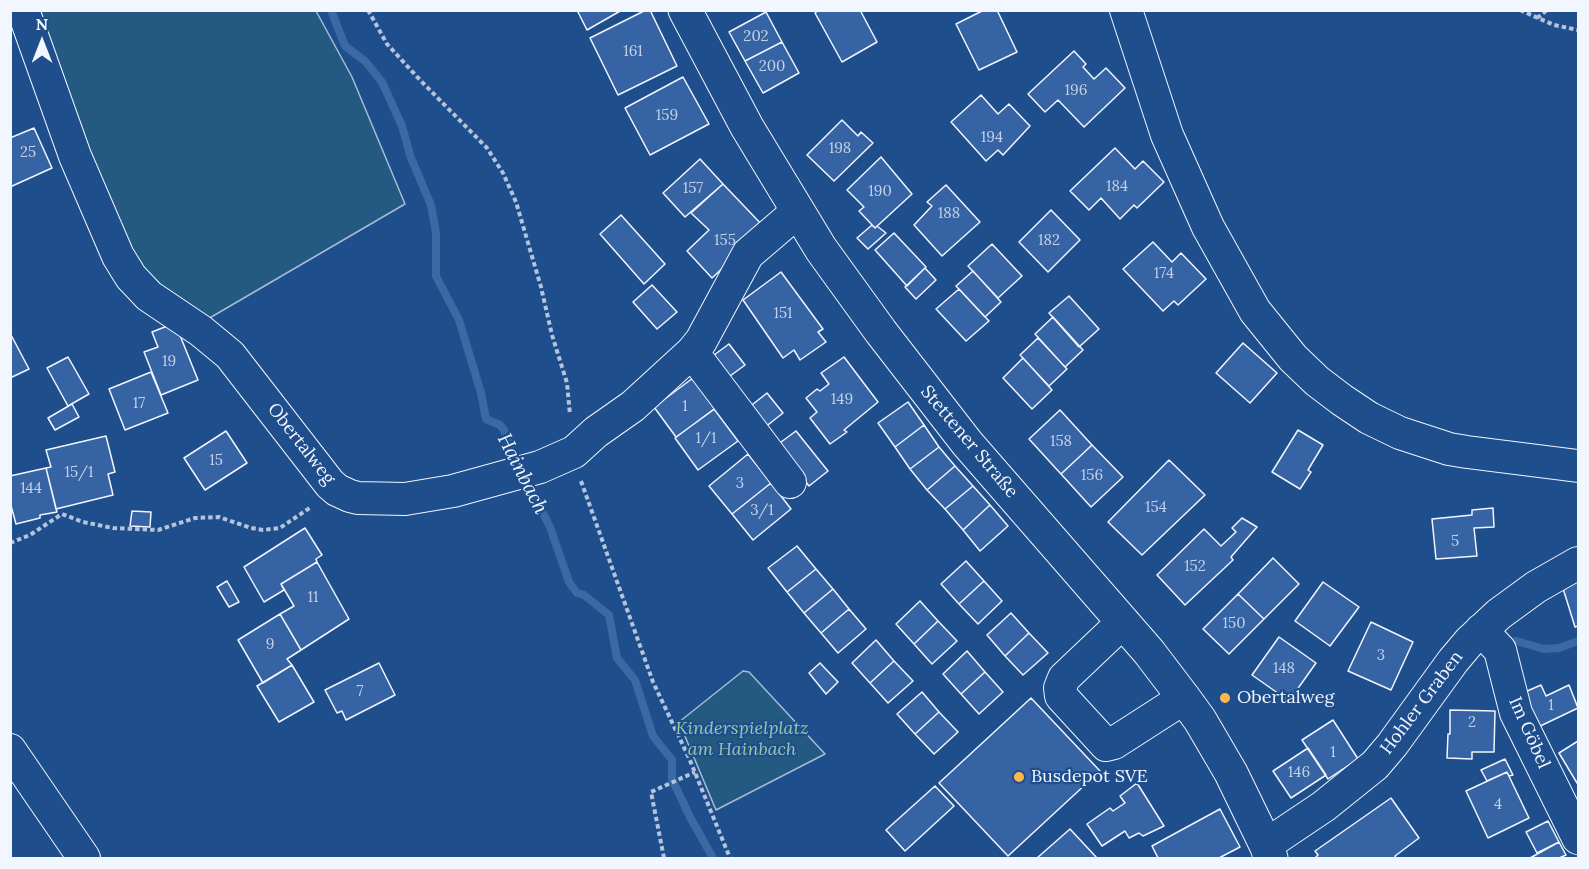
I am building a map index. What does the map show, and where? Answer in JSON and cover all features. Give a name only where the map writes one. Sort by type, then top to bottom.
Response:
[{"type":"main road","name":"Stettener Straße","points":[[686,10],[741,117],[797,212],[838,274],[954,426],[1149,652],[1185,698],[1217,748],[1269,852]]},
{"type":"street","name":"Obertalweg","points":[[23,10],[69,141],[127,272],[149,296],[201,331],[230,355],[337,490],[358,498],[405,499],[453,491],[540,467],[574,452],[596,432],[633,406],[692,352],[705,334],[748,254],[797,212]]},
{"type":"street","points":[[1126,10],[1167,135],[1208,227],[1256,311],[1293,358],[1317,381],[1342,400],[1369,418],[1400,433],[1467,453],[1578,466]]},
{"type":"street","points":[[692,352],[790,482]]},
{"type":"street","name":"Hohler Graben","points":[[1269,852],[1375,765],[1440,677],[1481,630],[1522,596],[1578,563]]},
{"type":"street","points":[[1123,622],[1064,678],[1060,688],[1061,696],[1106,745],[1114,743],[1185,698]]},
{"type":"street","name":"Im Göbel","points":[[1481,630],[1500,651],[1516,712],[1578,838]]},
{"type":"street","points":[[10,750],[84,858]]},
{"type":"path","points":[[368,10],[387,44],[487,148],[511,189],[528,241],[567,383],[578,474],[632,629],[730,858]]},
{"type":"path","points":[[1520,10],[1564,28],[1578,30]]},
{"type":"path","points":[[1537,18],[1547,10]]},
{"type":"path","points":[[10,543],[30,535],[62,514],[83,522],[113,528],[158,530],[195,518],[219,517],[256,530],[276,529],[337,490]]},
{"type":"path","points":[[664,858],[652,791],[695,772]]},
{"type":"green space","points":[[30,11],[316,11],[352,77],[405,204],[201,323],[144,285]]},
{"type":"green space","name":"Kinderspielplatz am Hainbach","points":[[743,671],[749,672],[825,754],[716,810],[679,722]]},
{"type":"building","points":[[577,10],[622,10],[587,30]]},
{"type":"building","points":[[650,10],[677,66],[618,95],[590,38]]},
{"type":"building","points":[[819,10],[860,10],[877,42],[842,62],[815,13]]},
{"type":"building","points":[[984,10],[997,10],[1017,52],[979,70],[956,24]]},
{"type":"building","points":[[766,12],[782,42],[745,61],[729,32]]},
{"type":"building","points":[[782,42],[799,73],[763,93],[745,61]]},
{"type":"building","points":[[1074,51],[1086,64],[1083,67],[1094,79],[1106,68],[1125,88],[1084,127],[1058,100],[1045,112],[1028,94]]},
{"type":"building","points":[[683,77],[709,124],[650,155],[625,108]]},
{"type":"building","points":[[981,95],[998,114],[1009,104],[1030,126],[1003,155],[998,150],[986,161],[951,122]]},
{"type":"building","points":[[842,120],[858,136],[861,132],[873,143],[834,181],[807,155]]},
{"type":"building","points":[[34,128],[52,168],[10,187],[10,138]]},
{"type":"building","points":[[1115,148],[1135,169],[1143,161],[1164,182],[1137,208],[1134,205],[1120,219],[1101,198],[1089,210],[1070,191]]},
{"type":"building","points":[[881,157],[912,194],[875,228],[859,211],[864,207],[847,190]]},
{"type":"building","points":[[700,159],[723,184],[685,217],[663,193]]},
{"type":"building","points":[[723,184],[765,228],[712,278],[687,251],[709,230],[691,213]]},
{"type":"building","points":[[946,185],[980,222],[942,256],[914,225],[932,206],[927,202]]},
{"type":"building","points":[[1051,210],[1080,240],[1048,272],[1019,242]]},
{"type":"building","points":[[621,215],[665,264],[644,284],[600,234]]},
{"type":"building","points":[[872,225],[886,233],[868,249],[857,238]]},
{"type":"building","points":[[894,233],[926,267],[907,286],[875,250]]},
{"type":"building","points":[[1153,242],[1172,262],[1181,253],[1206,279],[1178,305],[1174,301],[1163,311],[1123,269]]},
{"type":"building","points":[[992,244],[1022,276],[998,298],[968,266]]},
{"type":"building","points":[[925,268],[936,280],[916,299],[905,287]]},
{"type":"building","points":[[973,271],[1001,302],[985,317],[956,286]]},
{"type":"building","points":[[781,272],[823,329],[818,332],[826,342],[800,360],[794,350],[783,358],[743,300]]},
{"type":"building","points":[[652,285],[677,312],[657,329],[633,302]]},
{"type":"building","points":[[959,289],[989,321],[966,341],[936,309]]},
{"type":"building","points":[[1069,296],[1099,329],[1079,347],[1049,313]]},
{"type":"building","points":[[1053,317],[1083,350],[1065,367],[1035,334]]},
{"type":"building","points":[[175,323],[198,380],[161,395],[144,352],[158,347],[152,332]]},
{"type":"building","points":[[10,333],[29,369],[10,378]]},
{"type":"building","points":[[1038,338],[1067,369],[1049,386],[1020,355]]},
{"type":"building","points":[[1243,343],[1277,373],[1250,403],[1216,373]]},
{"type":"building","points":[[729,344],[745,365],[726,379],[710,358]]},
{"type":"building","points":[[68,357],[89,394],[68,406],[47,368]]},
{"type":"building","points":[[844,357],[878,402],[844,430],[847,432],[830,444],[810,418],[817,412],[806,398],[817,389],[820,391],[829,384],[821,373]]},
{"type":"building","points":[[1023,358],[1052,390],[1032,409],[1003,378]]},
{"type":"building","points":[[151,372],[168,413],[125,430],[109,389]]},
{"type":"building","points":[[693,378],[716,408],[676,437],[654,407]]},
{"type":"building","points":[[767,393],[783,413],[764,428],[748,408]]},
{"type":"building","points":[[908,402],[924,425],[895,447],[878,423]]},
{"type":"building","points":[[72,404],[79,417],[55,430],[48,418]]},
{"type":"building","points":[[714,409],[738,441],[698,470],[675,438]]},
{"type":"building","points":[[1060,410],[1092,445],[1061,474],[1029,439]]},
{"type":"building","points":[[924,425],[939,447],[910,469],[895,447]]},
{"type":"building","points":[[1298,430],[1323,445],[1308,470],[1311,472],[1300,489],[1272,472]]},
{"type":"building","points":[[226,431],[247,463],[205,490],[184,458]]},
{"type":"building","points":[[796,431],[828,471],[809,486],[777,445]]},
{"type":"building","points":[[106,436],[115,472],[108,474],[113,495],[56,509],[46,468],[51,467],[46,450]]},
{"type":"building","points":[[1092,445],[1123,477],[1091,507],[1061,474]]},
{"type":"building","points":[[939,447],[955,466],[927,490],[910,469]]},
{"type":"building","points":[[748,454],[771,483],[732,514],[709,486]]},
{"type":"building","points":[[1169,460],[1205,495],[1142,555],[1108,522]]},
{"type":"building","points":[[955,466],[973,486],[945,509],[927,490]]},
{"type":"building","points":[[46,468],[57,512],[40,515],[40,518],[16,524],[10,502],[10,476]]},
{"type":"building","points":[[771,483],[791,509],[753,540],[732,514]]},
{"type":"building","points":[[973,486],[990,505],[963,530],[945,509]]},
{"type":"building","points":[[990,505],[1008,526],[980,551],[963,530]]},
{"type":"building","points":[[1493,508],[1494,527],[1474,528],[1477,556],[1436,559],[1432,519],[1472,515],[1472,510]]},
{"type":"building","points":[[132,511],[151,512],[150,527],[130,526]]},
{"type":"building","points":[[1242,518],[1257,527],[1231,557],[1233,560],[1185,605],[1157,575],[1204,529],[1221,546],[1236,532],[1232,528]]},
{"type":"building","points":[[305,528],[322,555],[316,559],[317,562],[281,584],[284,590],[264,602],[244,567]]},
{"type":"building","points":[[797,546],[816,569],[787,592],[768,568]]},
{"type":"building","points":[[1273,558],[1299,584],[1264,619],[1238,594]]},
{"type":"building","points":[[966,561],[984,581],[959,604],[941,584]]},
{"type":"building","points":[[317,562],[349,619],[301,650],[280,614],[294,606],[281,584]]},
{"type":"building","points":[[816,569],[833,589],[804,613],[787,592]]},
{"type":"building","points":[[1578,576],[1578,626],[1575,627],[1562,585]]},
{"type":"building","points":[[227,581],[239,602],[229,607],[217,587]]},
{"type":"building","points":[[984,581],[1002,601],[978,624],[959,604]]},
{"type":"building","points":[[1323,582],[1359,607],[1330,646],[1295,621]]},
{"type":"building","points":[[833,589],[849,609],[821,633],[804,613]]},
{"type":"building","points":[[1238,594],[1264,619],[1229,654],[1203,629]]},
{"type":"building","points":[[920,601],[938,621],[914,644],[896,624]]},
{"type":"building","points":[[849,609],[866,629],[838,653],[821,633]]},
{"type":"building","points":[[1011,613],[1029,633],[1005,656],[987,635]]},
{"type":"building","points":[[280,614],[301,650],[287,659],[292,665],[263,683],[238,640]]},
{"type":"building","points":[[938,621],[957,641],[932,664],[914,644]]},
{"type":"building","points":[[1371,622],[1413,642],[1391,690],[1348,671]]},
{"type":"building","points":[[1029,633],[1048,653],[1023,675],[1005,656]]},
{"type":"building","points":[[1279,637],[1316,663],[1289,701],[1252,675]]},
{"type":"building","points":[[876,640],[894,661],[870,683],[852,663]]},
{"type":"building","points":[[967,651],[985,672],[961,694],[943,674]]},
{"type":"building","points":[[894,661],[913,681],[888,703],[870,683]]},
{"type":"building","points":[[379,663],[395,695],[346,720],[342,711],[337,713],[325,690]]},
{"type":"building","points":[[820,663],[838,682],[826,694],[809,673]]},
{"type":"building","points":[[292,665],[314,702],[279,722],[257,686]]},
{"type":"building","points":[[985,672],[1003,692],[979,714],[961,694]]},
{"type":"building","points":[[1541,685],[1546,696],[1569,685],[1578,708],[1534,729],[1518,695]]},
{"type":"building","points":[[922,692],[939,712],[915,734],[897,714]]},
{"type":"building","name":"Busdepot SVE","points":[[1031,698],[1100,771],[1008,856],[939,783]]},
{"type":"building","points":[[1450,710],[1495,711],[1494,752],[1472,752],[1472,759],[1447,758]]},
{"type":"building","points":[[939,712],[958,732],[934,754],[915,734]]},
{"type":"building","points":[[1333,720],[1358,759],[1328,779],[1302,740]]},
{"type":"building","points":[[1578,741],[1578,781],[1577,783],[1559,753]]},
{"type":"building","points":[[1308,748],[1326,775],[1291,798],[1273,771]]},
{"type":"building","points":[[1505,759],[1513,775],[1509,776],[1507,772],[1487,781],[1481,770]]},
{"type":"building","points":[[1507,772],[1529,818],[1488,838],[1466,791]]},
{"type":"building","points":[[1137,783],[1164,826],[1143,836],[1139,833],[1129,838],[1125,831],[1102,846],[1087,824],[1110,808],[1113,811],[1125,803],[1120,796]]},
{"type":"building","points":[[935,786],[954,806],[905,851],[886,830]]},
{"type":"building","points":[[1391,798],[1419,838],[1395,856],[1396,858],[1316,857],[1318,855],[1315,851]]},
{"type":"building","points":[[1220,809],[1240,847],[1219,858],[1158,858],[1152,846]]},
{"type":"building","points":[[1548,821],[1559,842],[1537,853],[1526,832]]},
{"type":"building","points":[[1070,829],[1097,858],[1037,858]]},
{"type":"building","points":[[1559,842],[1566,855],[1559,858],[1530,858]]},
{"type":"waterway","name":"Hainbach","points":[[331,10],[345,46],[365,61],[382,82],[402,126],[411,158],[431,205],[436,233],[436,276],[459,320],[481,393],[486,419],[500,425],[504,430],[512,452],[550,527],[569,582],[577,593],[584,595],[609,615],[617,658],[635,680],[653,736],[672,760],[672,779],[713,858]]},
{"type":"waterway","points":[[1516,641],[1544,649],[1559,648],[1578,641]]},
{"type":"place","name":"Obertalweg","points":[[1225,698]]},
{"type":"place","name":"Busdepot SVE","points":[[1019,777]]}]
